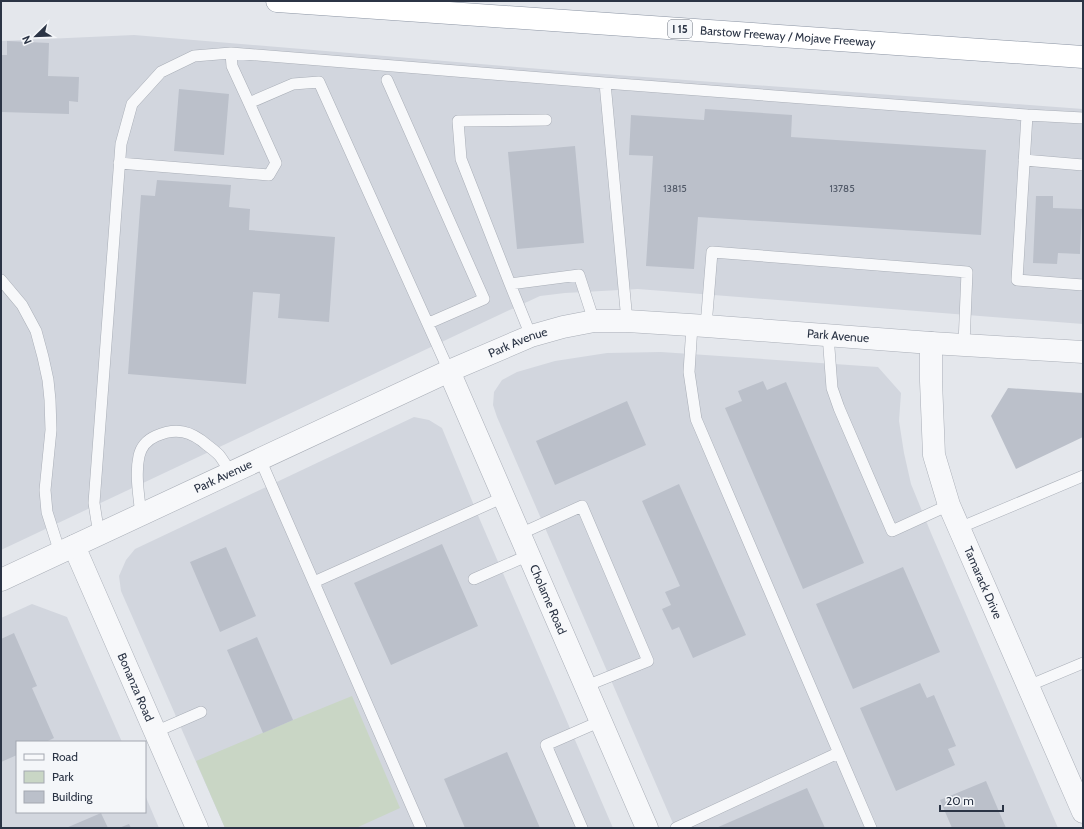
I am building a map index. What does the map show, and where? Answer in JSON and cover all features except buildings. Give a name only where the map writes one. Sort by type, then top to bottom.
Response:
[{"type":"highway","name":"Barstow Freeway / Mojave Freeway","points":[[277,1],[1083,57]]},
{"type":"street","name":"Park Avenue","points":[[1,580],[450,371],[531,336],[563,327],[594,321],[628,321],[828,334],[931,343],[1083,352]]},
{"type":"street","name":"Tamarack Drive","points":[[931,343],[934,455],[949,505],[1028,686],[1078,788],[1083,812]]},
{"type":"street","name":"Cholame Road","points":[[450,371],[647,828]]},
{"type":"street","name":"Bonanza Road","points":[[67,549],[155,732],[197,828]]},
{"type":"lane","points":[[119,163],[269,176],[276,163],[232,66],[231,53]]},
{"type":"lane","points":[[99,535],[94,503],[121,144],[132,104],[161,72],[194,56],[231,53],[605,83],[1083,118]]},
{"type":"lane","points":[[387,80],[484,299],[428,323]]},
{"type":"lane","points":[[249,103],[293,84],[319,82],[450,371]]},
{"type":"lane","points":[[605,83],[628,321]]},
{"type":"lane","points":[[1027,114],[1017,280],[1083,284]]},
{"type":"lane","points":[[531,336],[461,159],[458,122],[546,120]]},
{"type":"lane","points":[[1024,160],[1083,165]]},
{"type":"lane","points":[[871,828],[696,419],[689,372],[712,252],[967,272],[964,344]]},
{"type":"lane","points":[[510,284],[579,275],[594,321]]},
{"type":"lane","points":[[1,280],[22,305],[36,331],[43,356],[48,380],[51,430],[45,490],[47,512],[67,549]]},
{"type":"lane","points":[[828,334],[832,388],[839,408],[892,530],[949,505]]},
{"type":"lane","points":[[141,515],[137,469],[139,455],[144,444],[162,433],[178,430],[189,433],[200,439],[219,454],[231,473]]},
{"type":"lane","points":[[260,459],[421,828]]},
{"type":"lane","points":[[959,528],[1083,476]]},
{"type":"lane","points":[[314,582],[504,497]]},
{"type":"lane","points":[[520,534],[582,506],[648,661],[586,686]]},
{"type":"lane","points":[[474,579],[529,555]]},
{"type":"lane","points":[[1028,686],[1083,663]]},
{"type":"lane","points":[[155,732],[201,712]]},
{"type":"lane","points":[[582,828],[546,745],[601,721]]},
{"type":"lane","points":[[676,828],[838,753]]},
{"type":"shaded area","points":[[134,35],[576,72],[1083,109],[1083,324],[638,289],[565,293],[540,296],[1,550],[1,41]]},
{"type":"shaded area","points":[[661,352],[878,367],[901,393],[899,421],[911,484],[1058,828],[675,828],[493,405],[494,392],[502,380],[517,372],[555,361],[607,353]]},
{"type":"shaded area","points":[[414,417],[429,420],[442,428],[480,520],[613,828],[225,828],[121,591],[119,576],[126,560],[135,549]]},
{"type":"shaded area","points":[[32,604],[67,617],[122,741],[16,741],[16,813],[146,813],[146,797],[159,828],[1,828],[1,618]]},
{"type":"green space","points":[[352,696],[400,808],[356,828],[225,828],[196,761]]}]
